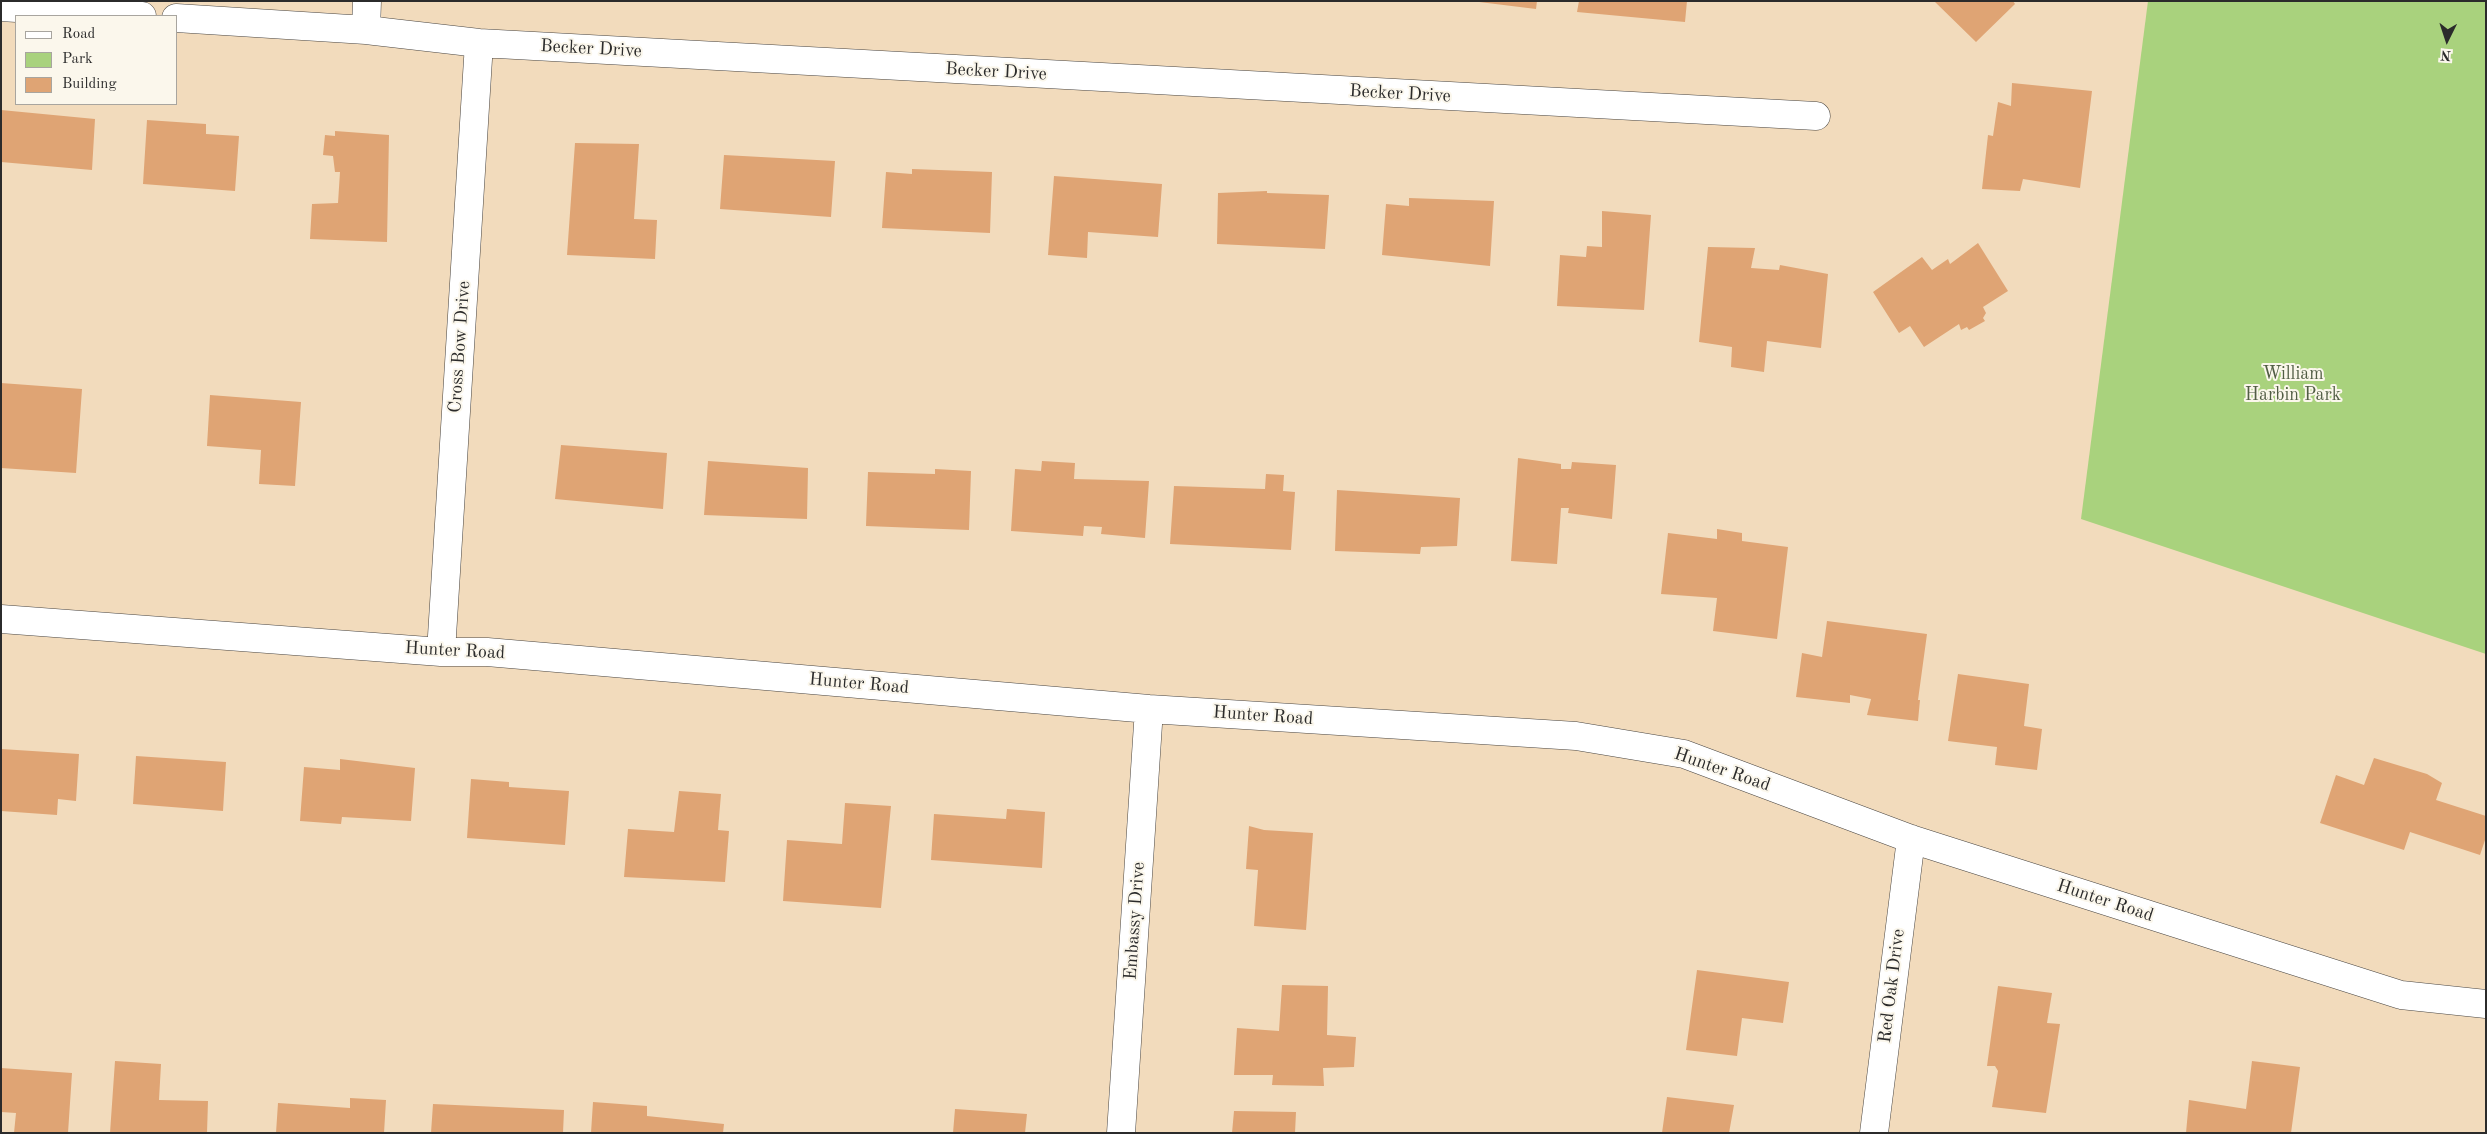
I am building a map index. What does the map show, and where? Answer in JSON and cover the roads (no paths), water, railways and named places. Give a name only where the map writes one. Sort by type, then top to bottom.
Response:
[{"type":"street","points":[[366,30],[367,1]]},
{"type":"street","points":[[1,7],[126,15]]},
{"type":"street","name":"Becker Drive","points":[[178,18],[366,30],[479,43],[1816,116]]},
{"type":"street","name":"Cross Bow Drive","points":[[441,652],[479,43]]},
{"type":"street","name":"Hunter Road","points":[[1,619],[441,652],[487,652],[1149,708],[1576,736],[1684,754],[1911,839],[2401,995],[2486,1004]]},
{"type":"street","name":"Embassy Drive","points":[[1121,1133],[1149,708]]},
{"type":"street","name":"Red Oak Drive","points":[[1874,1133],[1911,839]]},
{"type":"park label","name":"William Harbin Park","points":[[2293,384]]}]
